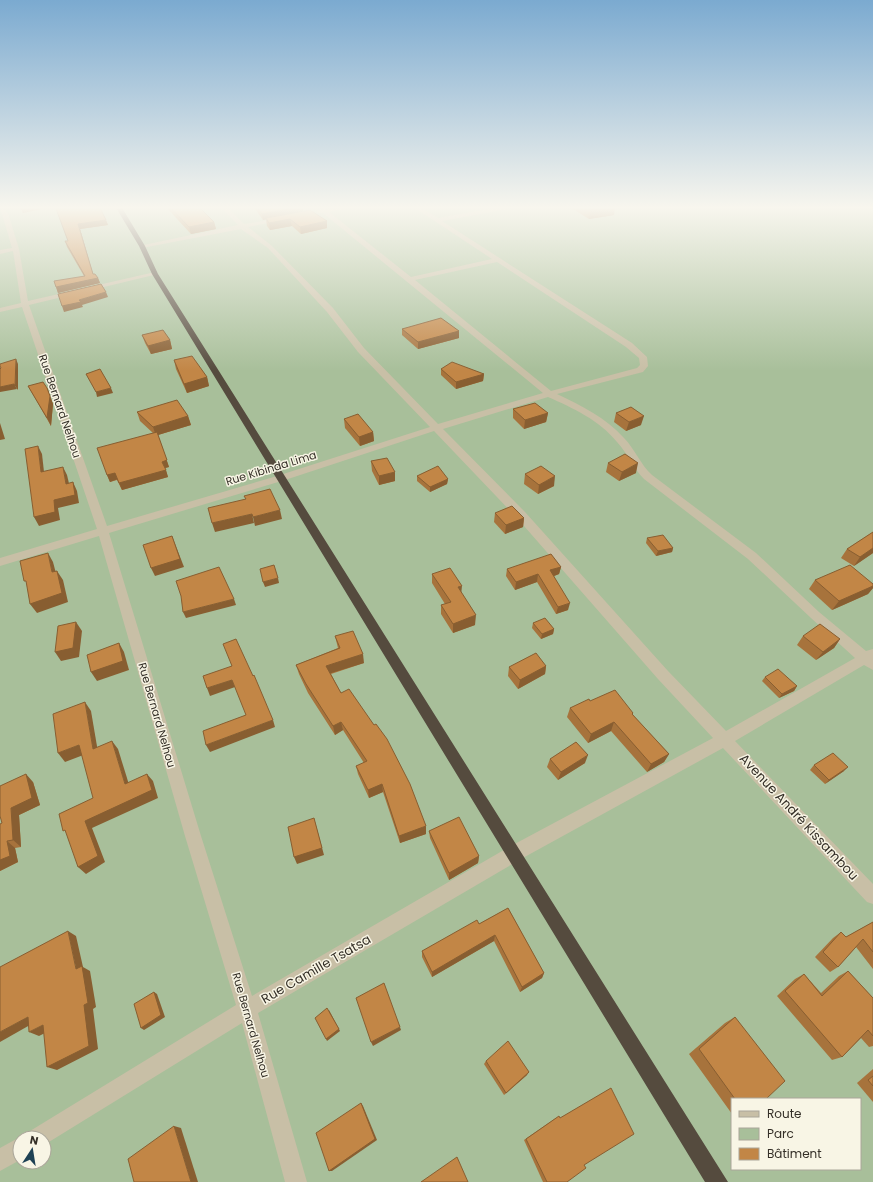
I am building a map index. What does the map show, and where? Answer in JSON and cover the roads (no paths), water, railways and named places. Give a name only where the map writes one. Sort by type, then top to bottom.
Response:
[{"type":"highway","points":[[149,261],[155,274],[515,853],[717,1182]]},
{"type":"street","name":"Rue Bernard Nelhou","points":[[18,261],[25,304],[103,531],[193,836],[247,1009],[296,1182]]},
{"type":"street","name":"Avenue André Kissambou","points":[[283,261],[330,310],[361,350],[438,427],[522,515],[653,663],[873,896]]},
{"type":"street","points":[[388,261],[549,394],[585,410],[601,423],[621,440],[638,467],[648,478],[752,556],[870,660]]},
{"type":"street","points":[[410,279],[492,261]]},
{"type":"street","name":"Rue Kibinda Lima","points":[[0,562],[282,478],[438,427],[549,394],[640,370],[644,366],[645,362],[643,358],[629,345],[499,261]]},
{"type":"street","points":[[0,310],[155,274]]},
{"type":"street","name":"Rue Camille Tsatsa","points":[[50,1130],[247,1009],[515,853],[870,660]]},
{"type":"street","points":[[0,1160],[12,1153]]}]
